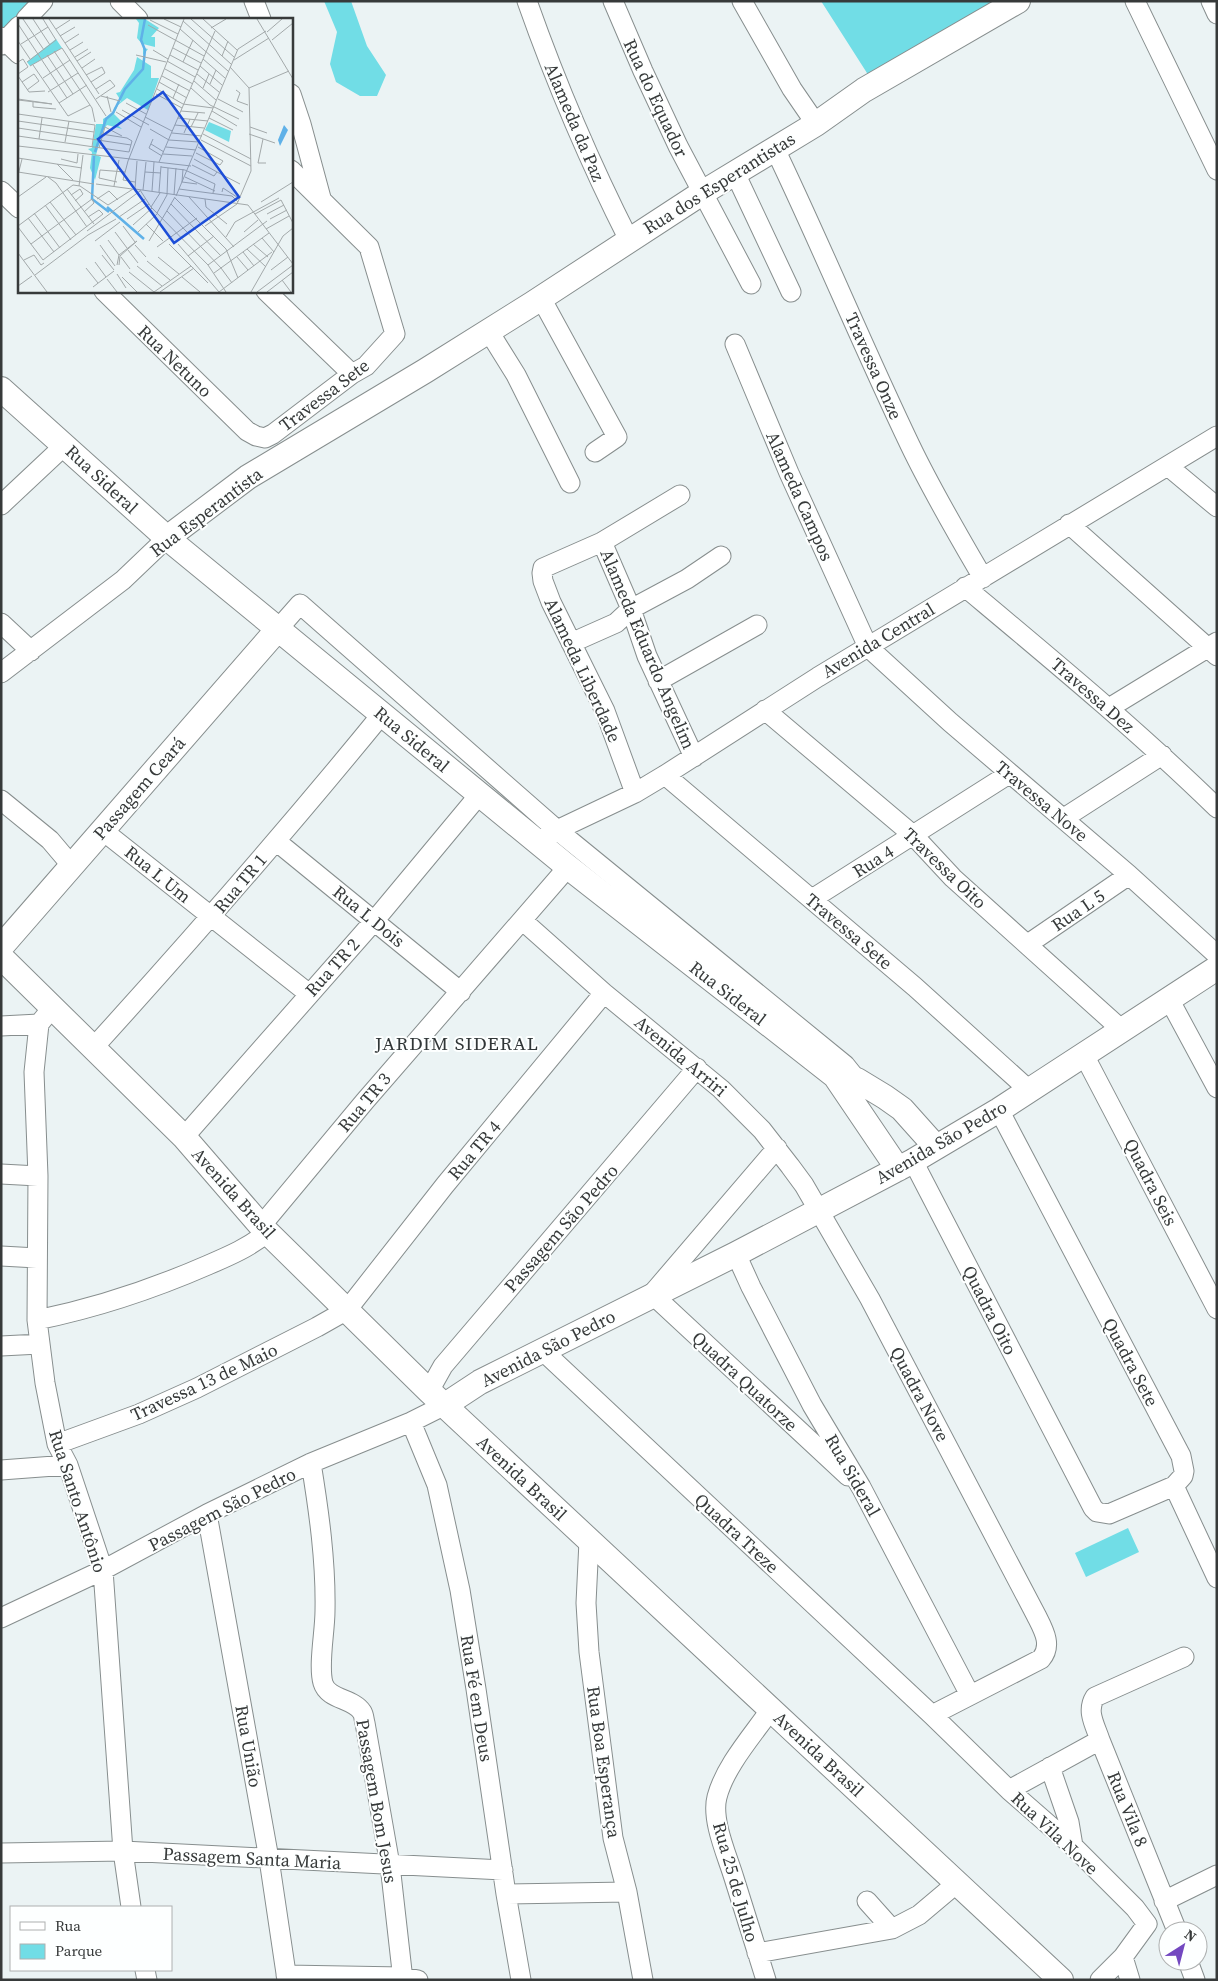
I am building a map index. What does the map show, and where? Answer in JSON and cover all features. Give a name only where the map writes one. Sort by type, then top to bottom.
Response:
[{"type":"main road","name":"Rua dos Esperantistas","points":[[425,371],[702,193],[816,124],[864,90],[1018,1]]},
{"type":"main road","name":"Rua Esperantista","points":[[167,538],[248,477],[425,371]]},
{"type":"main road","name":"Rua Sideral","points":[[1,389],[167,538],[479,795],[547,836],[568,867],[846,1078],[902,1109],[936,1147]]},
{"type":"main road","name":"Passagem Ceará","points":[[1,947],[278,629]]},
{"type":"main road","name":"Avenida Brasil","points":[[1,957],[46,1016],[93,1048],[184,1137],[264,1229],[437,1398],[1061,1980]]},
{"type":"main road","name":"Avenida São Pedro","points":[[437,1398],[480,1382],[652,1294],[736,1254],[905,1165],[999,1110],[1217,968]]},
{"type":"main road","name":"Rua Sideral","points":[[846,1078],[905,1165]]},
{"type":"street","points":[[27,18],[43,1]]},
{"type":"street","points":[[120,1],[137,18]]},
{"type":"street","points":[[254,1],[261,18]]},
{"type":"street","name":"Alameda da Paz","points":[[527,1],[562,94],[608,198],[629,240]]},
{"type":"street","name":"Rua do Equador","points":[[613,1],[643,71],[702,193]]},
{"type":"street","points":[[742,1],[787,81],[816,124]]},
{"type":"street","points":[[1135,1],[1217,170]]},
{"type":"street","points":[[1211,1],[1217,14]]},
{"type":"street","points":[[18,27],[3,41],[18,53]]},
{"type":"street","points":[[292,97],[321,199]]},
{"type":"street","name":"Travessa Onze","points":[[775,149],[911,447],[941,505],[983,578]]},
{"type":"street","points":[[292,171],[321,199]]},
{"type":"street","points":[[735,173],[791,292]]},
{"type":"street","points":[[1,190],[18,207]]},
{"type":"street","points":[[702,193],[751,284]]},
{"type":"street","name":"Travessa Sete","points":[[246,431],[265,438],[352,374],[366,366],[395,334],[369,247],[321,199]]},
{"type":"street","name":"Rua Netuno","points":[[105,292],[246,431]]},
{"type":"street","points":[[267,292],[352,374]]},
{"type":"street","points":[[541,298],[617,437],[595,452]]},
{"type":"street","points":[[488,330],[516,374],[570,483]]},
{"type":"street","name":"Alameda Campos","points":[[735,344],[789,473],[868,648]]},
{"type":"street","name":"Avenida Central","points":[[547,836],[635,793],[965,587],[983,578],[1069,524],[1169,467],[1217,436]]},
{"type":"street","points":[[1,505],[65,445]]},
{"type":"street","points":[[1169,467],[1217,507]]},
{"type":"street","points":[[602,542],[680,495]]},
{"type":"street","points":[[1069,524],[1214,649],[1109,708]]},
{"type":"street","name":"Rua Esperantista","points":[[1,673],[122,580],[167,538]]},
{"type":"street","name":"Alameda Liberdade","points":[[602,542],[544,568],[542,573],[551,602],[605,711],[635,793]]},
{"type":"street","name":"Alameda Eduardo Angelim","points":[[602,542],[631,609],[658,680],[694,757]]},
{"type":"street","points":[[571,643],[616,623],[631,609],[687,579],[721,556]]},
{"type":"street","name":"Travessa Dez","points":[[965,587],[1109,708],[1162,755],[1217,808]]},
{"type":"street","points":[[278,629],[300,604],[547,836],[845,1064],[846,1078]]},
{"type":"street","points":[[1,623],[31,651]]},
{"type":"street","points":[[658,680],[757,625]]},
{"type":"street","name":"Travessa Nove","points":[[868,648],[1010,774],[1064,818],[1217,956]]},
{"type":"street","name":"Travessa Oito","points":[[766,710],[913,835],[953,878],[1122,1030]]},
{"type":"street","name":"Rua TR 1","points":[[93,1048],[211,917],[382,714]]},
{"type":"street","points":[[1064,818],[1162,755]]},
{"type":"street","name":"Rua 4","points":[[812,899],[1010,774]]},
{"type":"street","name":"Travessa Sete","points":[[665,775],[923,993],[1029,1090]]},
{"type":"street","name":"Rua TR 2","points":[[184,1137],[238,1077],[308,993],[375,920],[479,795]]},
{"type":"street","points":[[1,800],[50,840],[72,866]]},
{"type":"street","name":"Rua L Um","points":[[102,830],[308,993]]},
{"type":"street","name":"Rua L Dois","points":[[276,841],[375,920],[460,992]]},
{"type":"street","name":"Rua TR 3","points":[[37,1320],[89,1308],[176,1279],[248,1247],[365,1101],[568,867]]},
{"type":"street","name":"Rua L 5","points":[[1028,944],[1129,876]]},
{"type":"street","name":"Avenida Arriri","points":[[522,921],[604,993],[697,1068],[743,1110],[777,1148],[804,1185],[818,1210]]},
{"type":"street","name":"Rua TR 4","points":[[347,1310],[433,1200],[604,993]]},
{"type":"street","points":[[1169,999],[1217,1088]]},
{"type":"street","points":[[1,1026],[46,1016]]},
{"type":"street","name":"Rua Santo Antônio","points":[[46,1016],[34,1072],[38,1176],[37,1320],[45,1383],[57,1444],[68,1465],[103,1570],[122,1851],[131,1906]]},
{"type":"street","name":"Quadra Seis","points":[[1084,1055],[1217,1310]]},
{"type":"street","name":"Passagem São Pedro","points":[[1,1618],[103,1570],[207,1514],[311,1463],[411,1422],[437,1398],[443,1366],[697,1068]]},
{"type":"street","name":"Quadra Sete","points":[[999,1110],[1181,1456],[1183,1476],[1174,1486]]},
{"type":"street","name":"Avenida São Pedro","points":[[652,1294],[777,1148]]},
{"type":"street","name":"Quadra Oito","points":[[905,1165],[1068,1459],[1086,1498],[1093,1508],[1103,1514],[1109,1514],[1174,1486]]},
{"type":"street","points":[[1,1174],[38,1176]]},
{"type":"street","name":"Quadra Nove","points":[[818,1210],[870,1299],[1046,1637],[1047,1650],[1041,1659],[970,1695]]},
{"type":"street","name":"Rua Sideral","points":[[736,1254],[812,1405],[861,1486],[970,1695]]},
{"type":"street","points":[[1,1256],[37,1258]]},
{"type":"street","name":"Quadra Quatorze","points":[[652,1294],[861,1486]]},
{"type":"street","name":"Travessa 13 de Maio","points":[[57,1444],[139,1414],[197,1388],[347,1310]]},
{"type":"street","points":[[1,1346],[40,1344]]},
{"type":"street","name":"Quadra Treze","points":[[542,1350],[932,1715]]},
{"type":"street","name":"Rua Fé em Deus","points":[[411,1422],[437,1485],[460,1590],[506,1894],[521,1980]]},
{"type":"street","name":"Passagem Bom Jesus","points":[[311,1463],[320,1520],[325,1610],[323,1686],[329,1692],[352,1703],[362,1712],[390,1865],[408,1979]]},
{"type":"street","points":[[1,1470],[68,1465]]},
{"type":"street","points":[[1174,1486],[1217,1578]]},
{"type":"street","name":"Rua União","points":[[207,1514],[269,1859],[286,1977]]},
{"type":"street","name":"Rua Boa Esperança","points":[[589,1541],[586,1603],[589,1652],[614,1838],[627,1892],[643,1980]]},
{"type":"street","name":"Rua Vila 8","points":[[1170,1915],[1090,1711],[1091,1703],[1095,1696],[1184,1657]]},
{"type":"street","points":[[932,1715],[970,1695]]},
{"type":"street","name":"Rua 25 de Julho","points":[[766,1980],[721,1834],[716,1807],[717,1796],[727,1773],[771,1709]]},
{"type":"street","name":"Rua Vila Nove","points":[[932,1715],[1009,1790],[1073,1846],[1135,1908],[1147,1924]]},
{"type":"street","points":[[1009,1790],[1100,1740]]},
{"type":"street","points":[[1050,1767],[1069,1822],[1073,1846]]},
{"type":"street","name":"Passagem Santa Maria","points":[[1,1853],[122,1851],[503,1870]]},
{"type":"street","points":[[1100,1980],[1122,1958],[1147,1924],[1170,1915],[1217,1876]]},
{"type":"street","points":[[757,1953],[892,1929],[919,1916],[957,1883]]},
{"type":"street","points":[[506,1894],[627,1892]]},
{"type":"street","points":[[867,1900],[892,1929]]},
{"type":"street","points":[[1122,1958],[1130,1980]]},
{"type":"street","points":[[286,1977],[408,1979]]},
{"type":"green space","points":[[1,1],[39,1],[22,18],[18,18],[18,22],[1,39]]},
{"type":"green space","points":[[324,1],[351,1],[367,46],[386,75],[377,96],[360,96],[336,82],[330,64],[337,32]]},
{"type":"green space","points":[[821,1],[1009,1],[874,84]]},
{"type":"green space","points":[[1128,1528],[1139,1552],[1086,1577],[1075,1553]]},
{"type":"district","name":"JARDIM SIDERAL","points":[[457,1043]]}]
